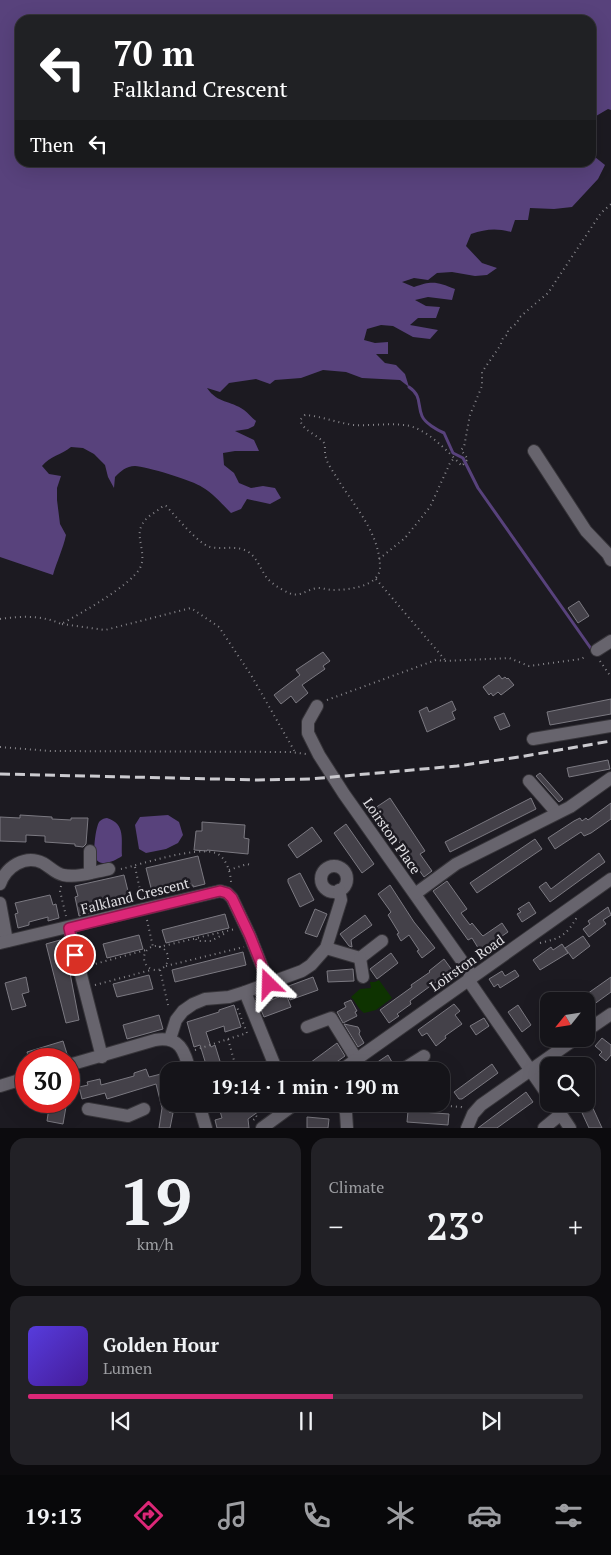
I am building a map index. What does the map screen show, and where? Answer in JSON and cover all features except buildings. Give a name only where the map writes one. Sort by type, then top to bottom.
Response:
[{"type":"street","points":[[534,452],[586,531],[608,554],[611,560]]},
{"type":"street","points":[[597,650],[611,641]]},
{"type":"street","name":"Loirston Place","points":[[317,706],[308,722],[308,733],[320,756],[344,794],[469,971],[471,984],[540,1084]]},
{"type":"street","points":[[533,739],[611,726]]},
{"type":"street","points":[[415,894],[468,857],[570,807],[611,778]]},
{"type":"street","points":[[529,781],[557,813]]},
{"type":"street","points":[[90,851],[90,873]]},
{"type":"street","points":[[0,884],[3,876],[9,869],[25,860],[42,863],[64,875],[78,876],[109,869]]},
{"type":"street","name":"Loirston Road","points":[[354,1062],[611,879]]},
{"type":"street","points":[[170,1039],[176,1020],[183,1011],[193,1004],[205,999],[239,994],[307,968],[326,948],[342,900],[339,890]]},
{"type":"street","name":"Falkland Crescent","points":[[4,942],[69,928],[213,892],[227,893]]},
{"type":"street","points":[[227,893],[232,898],[250,936],[269,984]]},
{"type":"street","points":[[0,903],[4,942]]},
{"type":"street","name":"Falkland Crescent","points":[[69,928],[102,1056]]},
{"type":"street","points":[[360,958],[382,941]]},
{"type":"street","points":[[326,948],[360,958]]},
{"type":"street","points":[[360,958],[363,977]]},
{"type":"street","points":[[239,994],[273,1062]]},
{"type":"street","points":[[595,1025],[611,1014]]},
{"type":"street","points":[[307,1027],[331,1018],[357,1060]]},
{"type":"street","points":[[80,1062],[154,1040],[170,1039],[181,1048],[187,1062]]},
{"type":"street","points":[[467,1128],[473,1114],[481,1105],[562,1048]]},
{"type":"street","points":[[414,1062],[424,1056]]},
{"type":"street","points":[[0,1086],[15,1081]]},
{"type":"street","points":[[88,1109],[129,1122],[144,1109]]},
{"type":"street","points":[[201,1112],[206,1128]]},
{"type":"street","points":[[262,1128],[284,1112]]},
{"type":"street","points":[[346,1112],[347,1128]]},
{"type":"street","points":[[544,1128],[555,1112]]},
{"type":"street","points":[[559,1112],[570,1128]]},
{"type":"path","points":[[61,624],[132,578],[140,568],[142,561],[143,546],[139,533],[141,526],[152,513],[158,511],[163,506],[166,506],[183,525],[208,546],[219,548],[236,547],[248,552],[259,564],[268,579],[290,594],[300,595],[317,588],[331,590],[359,588],[376,579],[379,560],[378,549],[369,527],[362,514],[341,486],[326,459],[324,443],[304,428],[300,420],[302,416],[312,416],[354,425],[405,425],[414,427],[430,436],[462,466],[468,459],[461,450],[464,447],[470,415],[482,386],[482,372],[486,364],[500,346],[503,338],[508,334],[508,330],[528,309],[548,293],[601,213],[611,204]]},
{"type":"path","points":[[379,560],[404,538],[430,507],[454,458]]},
{"type":"path","points":[[376,579],[446,661]]},
{"type":"path","points":[[0,619],[19,616],[34,617],[52,620],[61,624],[105,630],[191,608],[219,627],[251,675],[295,752]]},
{"type":"path","points":[[317,706],[321,702],[436,660],[509,658],[529,666],[581,659],[597,650],[600,661],[611,678]]},
{"type":"path","points":[[0,747],[50,751],[295,752],[320,756]]},
{"type":"path","points":[[109,869],[113,871],[194,852],[218,854],[229,870],[231,886],[227,893]]},
{"type":"path","points":[[229,870],[247,864],[251,865]]},
{"type":"path","points":[[64,875],[60,891],[69,928]]},
{"type":"path","points":[[79,968],[153,947],[241,928]]},
{"type":"path","points":[[196,938],[197,941],[210,941],[225,932]]},
{"type":"path","points":[[84,988],[249,946]]},
{"type":"path","points":[[159,947],[168,955],[166,966]]},
{"type":"path","points":[[147,950],[146,962],[153,970]]},
{"type":"path","points":[[160,970],[170,1013],[176,1020]]},
{"type":"path","points":[[184,1053],[247,1033],[239,994]]},
{"type":"path","points":[[228,1040],[235,1062]]},
{"type":"path","points":[[450,1106],[461,1107],[473,1114]]},
{"type":"path","points":[[253,1112],[257,1117],[252,1120],[253,1127]]},
{"type":"green space","points":[[379,980],[392,998],[376,1010],[364,1013],[351,997],[360,989],[371,988],[370,982]]},
{"type":"shaded area","points":[[0,0],[611,0],[611,110],[608,109],[596,116],[596,15],[15,15],[15,167],[596,167],[596,158],[605,165],[598,179],[572,207],[554,209],[530,208],[528,220],[515,220],[511,232],[491,230],[471,234],[466,246],[482,263],[497,268],[487,275],[475,276],[452,272],[437,273],[428,280],[414,278],[402,282],[414,287],[426,283],[435,283],[455,289],[452,300],[428,297],[415,300],[426,306],[440,307],[436,318],[418,318],[410,325],[438,330],[430,339],[413,337],[393,326],[381,325],[367,329],[364,340],[375,343],[388,342],[388,354],[376,354],[385,363],[396,365],[405,374],[409,387],[400,380],[362,378],[346,372],[323,370],[301,378],[275,380],[270,384],[256,379],[229,383],[220,392],[207,388],[215,397],[246,411],[256,421],[254,426],[248,429],[235,431],[254,440],[259,451],[223,453],[224,465],[234,473],[239,483],[251,488],[263,486],[275,488],[281,498],[270,504],[247,499],[241,509],[231,513],[214,495],[197,484],[158,471],[135,466],[126,468],[115,477],[114,488],[108,477],[105,465],[94,454],[83,448],[71,447],[48,460],[42,466],[49,474],[61,476],[57,488],[57,500],[60,524],[66,535],[53,575],[0,557]]},
{"type":"shaded area","points":[[168,815],[179,822],[183,835],[178,843],[166,849],[146,853],[139,849],[135,825],[140,817]]},
{"type":"shaded area","points":[[107,818],[120,828],[122,856],[111,862],[103,863],[97,860],[94,853],[99,823]]},
{"type":"waterway","points":[[409,387],[418,397],[424,419],[444,433],[453,453],[463,458],[478,488],[592,650]]},
{"type":"railway","points":[[0,774],[258,780],[310,779],[457,766],[611,741]]},
{"type":"route","points":[[75,955],[69,928],[220,891],[227,893],[232,898],[250,936],[269,984]]}]
